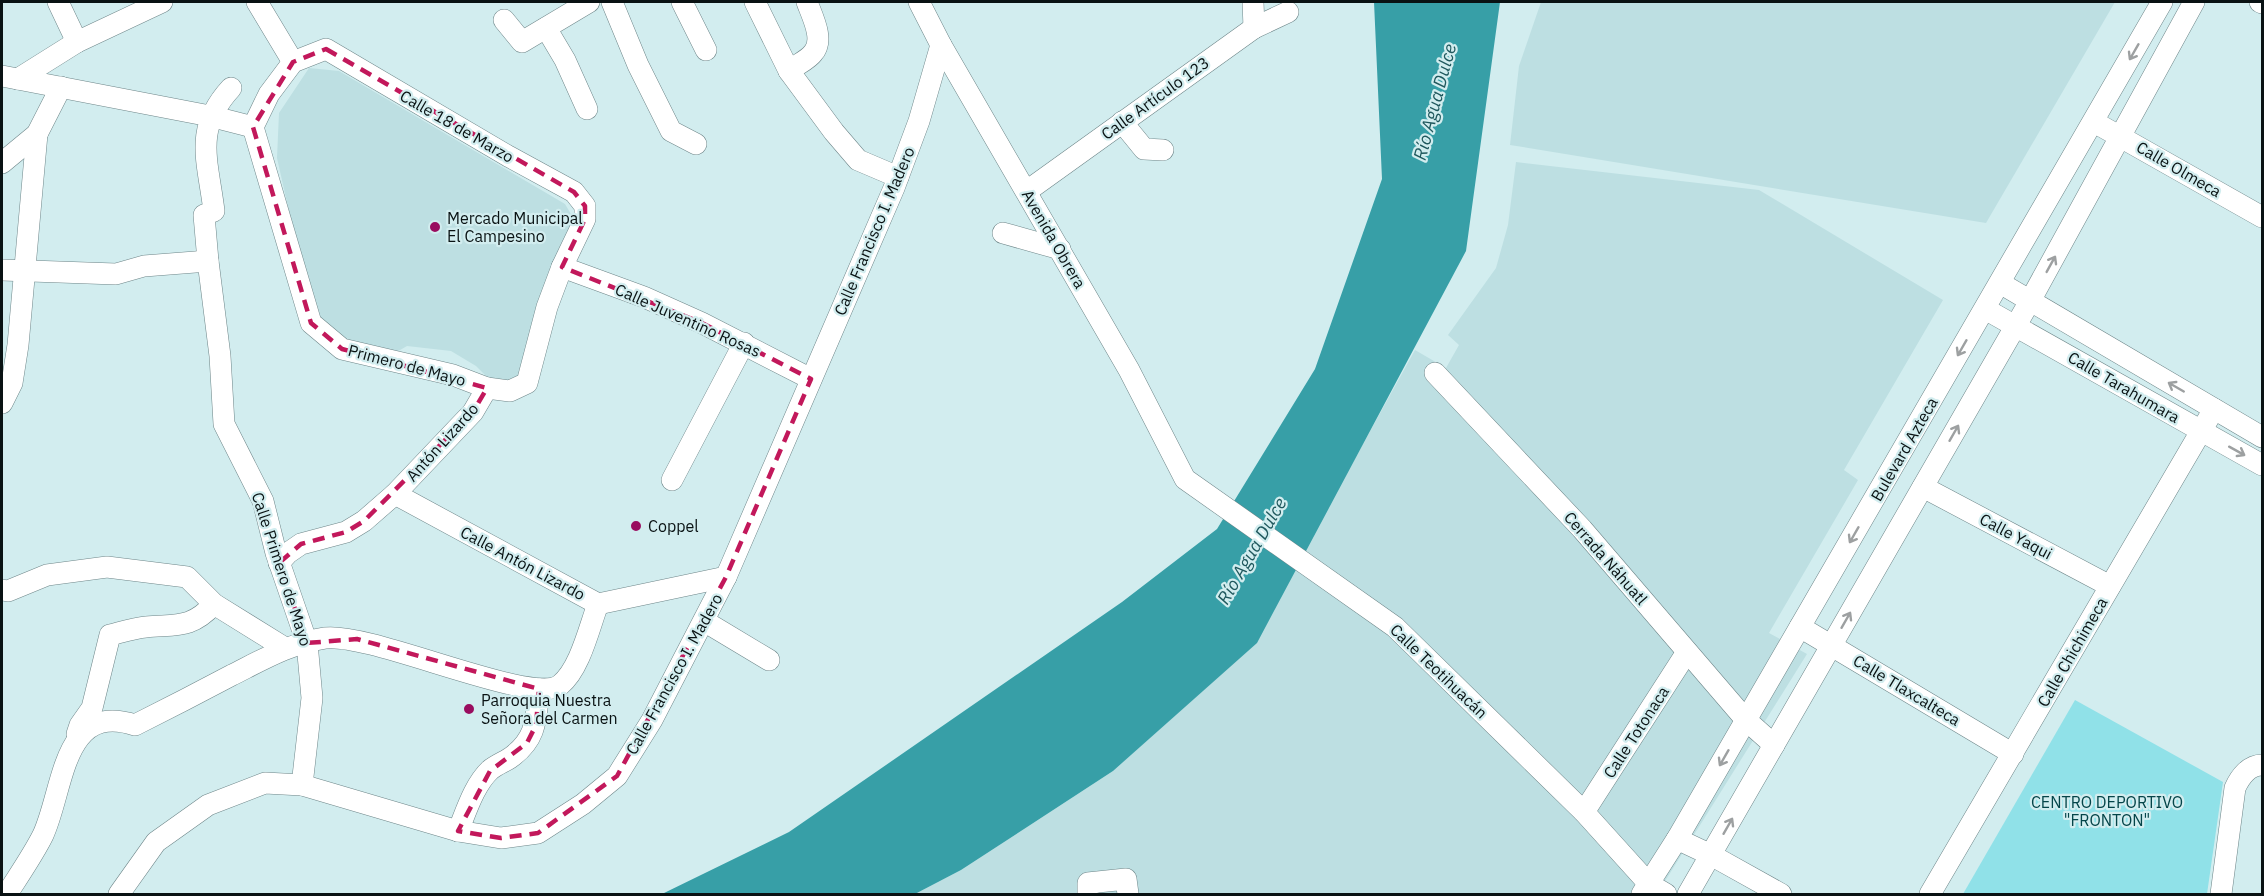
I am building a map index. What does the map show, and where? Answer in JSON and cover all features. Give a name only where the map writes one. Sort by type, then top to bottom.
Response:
[{"type":"street","points":[[58,2],[77,42]]},
{"type":"street","points":[[10,77],[162,2]]},
{"type":"street","points":[[10,77],[252,127],[269,94],[293,62],[257,2]]},
{"type":"street","points":[[504,20],[522,42],[589,2]]},
{"type":"street","points":[[612,2],[638,65],[670,131],[696,144]]},
{"type":"street","points":[[682,2],[706,50]]},
{"type":"street","points":[[755,2],[789,70],[834,132],[858,160],[898,177]]},
{"type":"street","points":[[789,70],[813,54],[818,44],[816,29],[807,2]]},
{"type":"street","name":"Avenida Obrera","points":[[919,2],[941,45],[1129,370],[1185,479]]},
{"type":"street","points":[[1254,2],[1254,28]]},
{"type":"street","name":"Bulevard Azteca","points":[[1652,891],[1677,839],[2162,2]]},
{"type":"street","points":[[1688,894],[2016,326],[2194,2]]},
{"type":"street","name":"Calle Artículo 123","points":[[1027,191],[1254,28],[1288,12]]},
{"type":"street","points":[[546,28],[565,60],[587,109]]},
{"type":"street","name":"Calle Francisco I. Madero","points":[[119,894],[156,842],[208,805],[265,783],[302,785],[458,831],[501,838],[538,833],[583,804],[617,776],[652,720],[726,577],[898,177],[919,121],[941,45]]},
{"type":"street","name":"Calle 18 de Marzo","points":[[293,62],[326,49],[574,192],[585,206]]},
{"type":"street","points":[[2,404],[12,383],[10,344],[26,271],[37,134],[61,87]]},
{"type":"street","points":[[210,117],[231,88]]},
{"type":"street","name":"Calle Primero de Mayo","points":[[210,117],[205,140],[214,212],[204,215],[207,261],[220,356],[224,424],[263,501],[279,563],[307,643],[312,698],[302,785]]},
{"type":"street","points":[[1122,122],[1144,148],[1163,150]]},
{"type":"street","name":"Calle Olmeca","points":[[2094,122],[2262,217]]},
{"type":"street","name":"Primero de Mayo","points":[[252,127],[311,323],[342,349],[453,375],[487,388],[510,391],[527,383],[548,307],[562,267],[585,219],[585,206]]},
{"type":"street","points":[[2,163],[37,134]]},
{"type":"street","points":[[1003,233],[1060,249]]},
{"type":"street","points":[[2,270],[116,274],[144,266],[207,261]]},
{"type":"street","name":"Calle Juventino Rosas","points":[[562,267],[644,297],[744,343],[811,379]]},
{"type":"street","name":"Calle Tarahumara","points":[[2000,283],[2262,437]]},
{"type":"street","name":"Calle Tarahumara","points":[[1985,309],[2262,465]]},
{"type":"street","points":[[672,480],[744,343]]},
{"type":"street","name":"Cerrada Náhuatl","points":[[1435,373],[1581,529],[1746,720],[1774,746]]},
{"type":"street","name":"Antón Lizardo","points":[[279,563],[300,544],[346,532],[364,521],[395,494],[473,412],[487,388]]},
{"type":"street","name":"Calle Chichimeca","points":[[1930,894],[2214,409]]},
{"type":"street","points":[[1907,443],[1937,462]]},
{"type":"street","name":"Calle Teotihuacán","points":[[1185,479],[1395,627],[1584,812],[1652,891]]},
{"type":"street","name":"Calle Yaqui","points":[[1923,487],[2110,586]]},
{"type":"street","name":"Calle Antón Lizardo","points":[[395,494],[598,604],[726,577]]},
{"type":"street","points":[[1871,505],[1902,523]]},
{"type":"street","points":[[2,591],[8,591],[47,575],[107,567],[187,577],[214,604],[285,648]]},
{"type":"street","points":[[7,894],[43,834],[80,725],[92,708],[110,635],[147,627],[184,625],[204,616],[214,604]]},
{"type":"street","points":[[75,740],[89,727],[106,721],[123,721],[135,725],[285,648],[326,638],[357,639],[430,662],[539,689],[558,687],[573,672],[598,604]]},
{"type":"street","points":[[704,621],[769,660]]},
{"type":"street","name":"Calle Tlaxcalteca","points":[[1800,627],[2013,754]]},
{"type":"street","name":"Calle Totonaca","points":[[1584,812],[1687,652]]},
{"type":"street","points":[[458,831],[476,791],[490,771],[512,757],[527,743],[536,725],[539,689]]},
{"type":"street","points":[[2221,894],[2235,788],[2240,777],[2257,765],[2262,765]]},
{"type":"street","points":[[1677,839],[1781,894]]},
{"type":"street","points":[[1088,894],[1088,883],[1126,879],[1128,894]]},
{"type":"highlighted area","points":[[326,49],[574,192],[585,206],[585,219],[562,267],[702,323],[811,379],[726,577],[617,776],[538,833],[501,838],[458,831],[490,771],[527,743],[536,725],[539,689],[357,639],[307,643],[279,563],[301,544],[346,532],[364,521],[473,412],[487,388],[342,349],[311,323],[253,127],[293,62]]},
{"type":"shaded area","points":[[1541,2],[2115,2],[1986,223],[1510,145],[1519,66]]},
{"type":"shaded area","name":"Mercado Municipal El Campesino","points":[[309,68],[339,71],[565,204],[578,226],[535,379],[496,386],[476,366],[451,351],[407,346],[388,357],[328,333],[316,311],[293,229],[277,158],[279,113]]},
{"type":"shaded area","points":[[1516,162],[1759,190],[1943,300],[1844,470],[1858,480],[1769,633],[1807,654],[1657,894],[915,894],[961,870],[1113,771],[1257,642],[1415,350],[1446,368],[1459,345],[1448,335],[1496,268],[1508,225]]},
{"type":"green space","name":"CENTRO DEPORTIVO \"FRONTON\"","points":[[2075,700],[2223,782],[2207,894],[1963,894]]},
{"type":"water","name":"Río Agua Dulce","points":[[1374,2],[1500,2],[1466,251],[1257,643],[1113,771],[961,870],[915,894],[662,894],[789,832],[1122,602],[1217,529],[1315,369],[1382,179]]},
{"type":"place","name":"Mercado Municipal El Campesino","points":[[435,227]]},
{"type":"place","name":"Coppel","points":[[636,526]]},
{"type":"place","name":"Parroquia Nuestra Señora del Carmen","points":[[469,709]]}]
